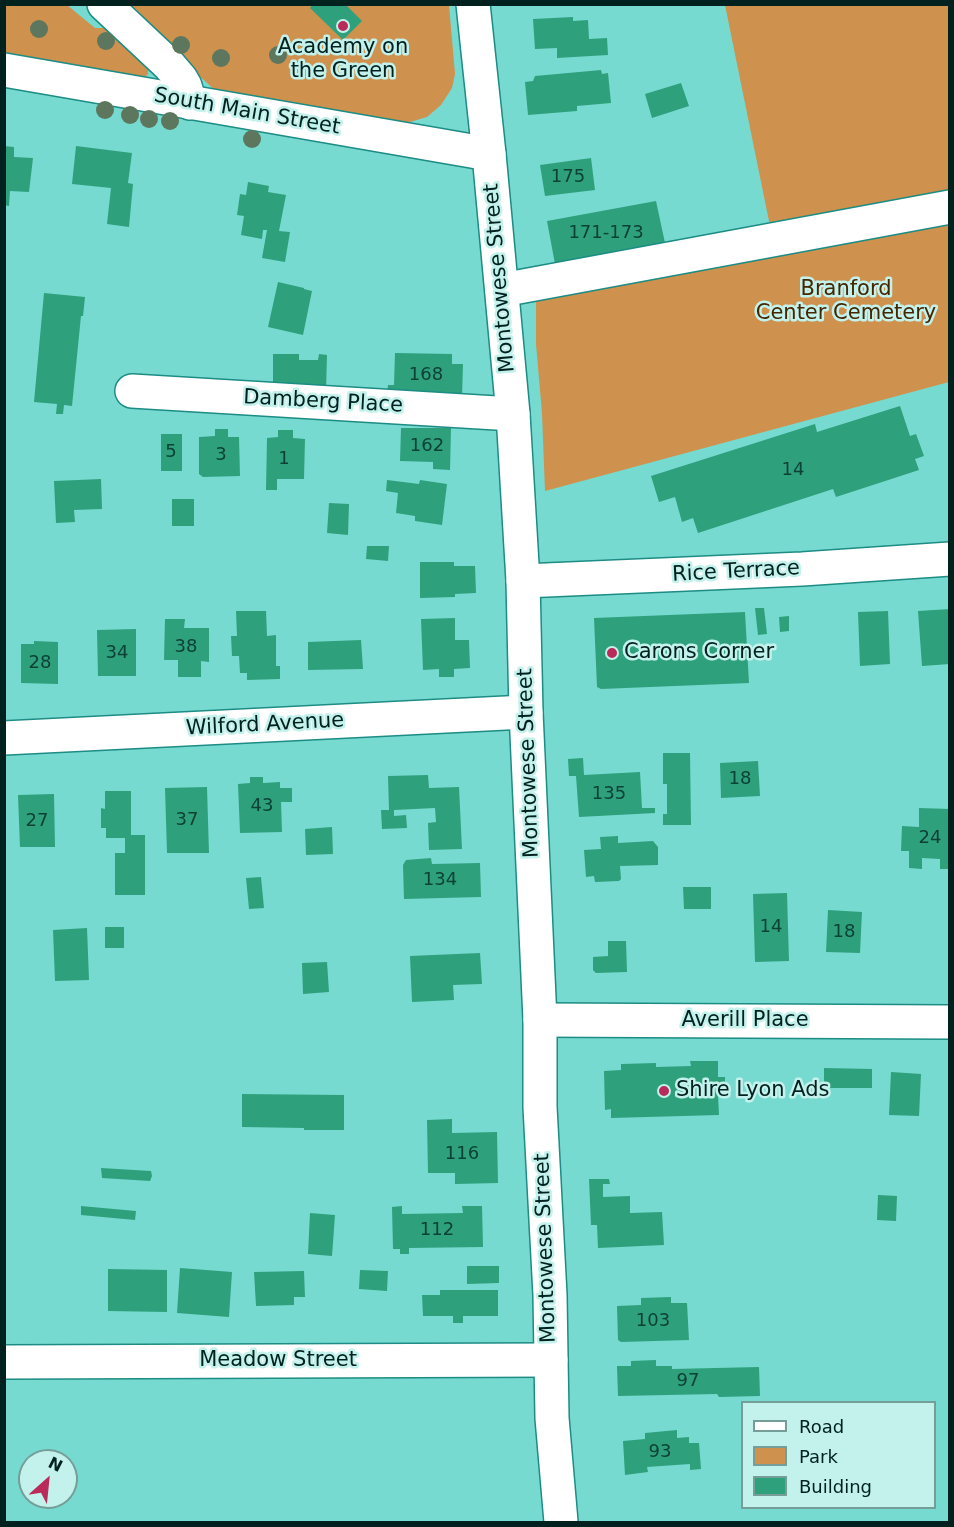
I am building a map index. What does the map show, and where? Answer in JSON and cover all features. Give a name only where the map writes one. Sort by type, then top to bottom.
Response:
[{"type":"street","points":[[104,4],[169,65],[185,86],[190,103]]},
{"type":"street","name":"Montowese Street","points":[[473,4],[513,414],[523,581],[526,712],[540,1020],[540,1107],[550,1295],[552,1418],[561,1522]]},
{"type":"street","name":"South Main Street","points":[[4,70],[489,154]]},
{"type":"street","points":[[502,290],[950,207]]},
{"type":"street","name":"Damberg Place","points":[[132,391],[513,414]]},
{"type":"street","name":"Rice Terrace","points":[[523,581],[791,570],[950,560]]},
{"type":"street","name":"Wilford Avenue","points":[[4,738],[526,712]]},
{"type":"street","name":"Averill Place","points":[[540,1020],[950,1022]]},
{"type":"street","name":"Meadow Street","points":[[4,1362],[551,1360]]},
{"type":"green space","points":[[4,5],[67,5],[95,28],[112,28],[148,65],[148,74],[143,79],[5,55]]},
{"type":"green space","points":[[124,5],[449,5],[455,74],[452,88],[441,105],[427,117],[410,122],[389,122],[217,92]]},
{"type":"green space","name":"Branford Center Cemetery","points":[[725,5],[949,5],[949,382],[545,491],[536,344],[536,280],[771,231]]},
{"type":"building","name":"Academy on the Green","points":[[313,4],[345,4],[362,21],[343,40],[310,8]]},
{"type":"building","points":[[573,17],[573,21],[588,20],[589,39],[607,38],[608,55],[557,58],[557,48],[535,49],[533,19]]},
{"type":"building","points":[[601,70],[602,74],[608,73],[611,103],[577,106],[577,111],[528,115],[525,82],[533,81],[535,76]]},
{"type":"building","points":[[681,83],[689,106],[652,118],[645,94]]},
{"type":"building","points":[[4,146],[14,147],[14,157],[33,158],[29,192],[10,191],[9,206],[4,205]]},
{"type":"building","points":[[76,146],[132,153],[128,183],[133,184],[129,227],[107,224],[111,188],[72,184]]},
{"type":"building","points":[[591,158],[595,190],[545,196],[540,165]]},
{"type":"building","points":[[248,182],[269,186],[268,192],[286,195],[279,231],[290,232],[285,262],[262,258],[267,230],[263,230],[262,239],[241,235],[244,216],[237,215],[240,194],[246,195]]},
{"type":"building","points":[[656,201],[665,243],[555,264],[547,221]]},
{"type":"building","points":[[278,282],[312,291],[303,335],[268,327]]},
{"type":"building","points":[[44,293],[85,297],[72,406],[64,405],[63,414],[56,414],[57,404],[34,402]]},
{"type":"building","points":[[395,353],[452,354],[452,364],[463,364],[462,397],[387,395],[388,385],[394,385]]},
{"type":"building","points":[[273,354],[299,354],[299,360],[318,360],[319,354],[327,355],[326,391],[273,388]]},
{"type":"building","points":[[900,406],[910,436],[916,434],[924,456],[915,459],[919,470],[836,497],[833,489],[698,533],[693,518],[682,522],[675,497],[659,502],[651,476],[815,424],[817,432]]},
{"type":"building","points":[[401,428],[451,428],[450,470],[433,469],[433,462],[400,461]]},
{"type":"building","points":[[215,429],[228,429],[228,437],[239,437],[240,476],[203,477],[199,474],[199,437],[215,436]]},
{"type":"building","points":[[278,430],[293,430],[293,438],[305,439],[304,479],[277,479],[277,490],[266,490],[267,438],[278,437]]},
{"type":"building","points":[[161,434],[182,434],[182,471],[161,471]]},
{"type":"building","points":[[101,479],[102,509],[74,510],[75,522],[56,523],[54,481]]},
{"type":"building","points":[[387,480],[419,484],[420,480],[447,484],[442,525],[415,521],[415,516],[396,513],[398,493],[386,491]]},
{"type":"building","points":[[172,499],[194,499],[194,526],[172,526]]},
{"type":"building","points":[[329,503],[349,504],[348,535],[327,533]]},
{"type":"building","points":[[367,546],[389,546],[388,561],[366,559]]},
{"type":"building","points":[[420,562],[454,562],[454,566],[475,566],[476,593],[455,594],[455,597],[420,598]]},
{"type":"building","points":[[755,608],[764,608],[767,634],[758,635]]},
{"type":"building","points":[[950,609],[950,664],[922,666],[918,611]]},
{"type":"building","points":[[236,611],[266,611],[267,636],[276,635],[276,666],[280,666],[280,679],[247,680],[247,673],[240,673],[239,656],[232,656],[231,636],[237,636]]},
{"type":"building","points":[[888,611],[890,664],[860,666],[858,612]]},
{"type":"building","points":[[745,612],[749,683],[601,689],[597,687],[594,618]]},
{"type":"building","points":[[789,616],[789,631],[780,632],[779,617]]},
{"type":"building","points":[[455,618],[455,640],[469,640],[470,668],[454,669],[454,677],[439,677],[439,669],[423,670],[421,619]]},
{"type":"building","points":[[165,619],[185,619],[184,628],[209,628],[209,662],[201,661],[201,677],[178,677],[178,660],[164,660]]},
{"type":"building","points":[[136,629],[136,676],[98,676],[97,630]]},
{"type":"building","points":[[361,640],[363,669],[308,670],[308,642]]},
{"type":"building","points":[[34,641],[58,642],[58,684],[21,683],[21,644],[34,644]]},
{"type":"building","points":[[663,753],[690,753],[691,825],[663,825],[663,814],[667,814],[667,784],[663,784]]},
{"type":"building","points":[[583,758],[584,775],[640,772],[642,808],[655,808],[655,813],[579,817],[576,776],[569,776],[568,759]]},
{"type":"building","points":[[758,761],[760,796],[721,798],[720,763]]},
{"type":"building","points":[[428,775],[429,788],[459,787],[462,849],[429,850],[428,823],[436,822],[435,808],[394,810],[394,816],[406,815],[407,828],[382,829],[381,810],[389,810],[388,776]]},
{"type":"building","points":[[250,777],[263,777],[263,783],[280,782],[280,788],[292,788],[292,802],[281,802],[282,832],[240,833],[238,784],[250,783]]},
{"type":"building","points":[[207,787],[209,853],[167,853],[165,788]]},
{"type":"building","points":[[105,791],[131,791],[131,835],[145,835],[145,895],[115,895],[115,853],[125,853],[125,838],[106,838],[106,828],[101,828],[101,808],[105,809]]},
{"type":"building","points":[[54,794],[55,847],[20,847],[18,795]]},
{"type":"building","points":[[919,808],[950,809],[950,869],[940,869],[940,859],[922,858],[922,869],[909,868],[909,851],[901,851],[902,826],[919,827]]},
{"type":"building","points":[[332,827],[333,854],[306,855],[305,829]]},
{"type":"building","points":[[618,836],[618,843],[653,841],[658,847],[658,865],[620,866],[621,879],[619,881],[595,882],[594,876],[586,877],[584,850],[601,849],[600,837]]},
{"type":"building","points":[[431,858],[432,864],[480,863],[481,897],[404,899],[403,865],[406,860]]},
{"type":"building","points":[[261,877],[264,908],[249,909],[246,878]]},
{"type":"building","points":[[683,887],[711,887],[711,909],[684,909]]},
{"type":"building","points":[[787,893],[789,961],[755,962],[753,894]]},
{"type":"building","points":[[828,910],[862,912],[860,953],[826,952]]},
{"type":"building","points":[[105,927],[124,927],[124,948],[105,948]]},
{"type":"building","points":[[87,928],[89,980],[55,981],[53,930]]},
{"type":"building","points":[[608,941],[626,941],[627,972],[596,973],[593,970],[593,957],[608,956]]},
{"type":"building","points":[[480,953],[482,984],[453,985],[454,1000],[412,1002],[410,956]]},
{"type":"building","points":[[327,962],[329,992],[303,994],[302,963]]},
{"type":"building","points":[[690,1061],[718,1061],[718,1077],[725,1077],[725,1095],[718,1095],[719,1115],[611,1118],[611,1109],[605,1110],[604,1071],[621,1070],[621,1064],[656,1063],[656,1067],[691,1066]]},
{"type":"building","points":[[824,1068],[872,1069],[872,1088],[824,1088]]},
{"type":"building","points":[[891,1072],[921,1074],[919,1116],[889,1115]]},
{"type":"building","points":[[242,1094],[344,1095],[344,1130],[242,1127]]},
{"type":"building","points":[[452,1119],[452,1133],[497,1132],[498,1183],[455,1184],[455,1173],[428,1173],[427,1120]]},
{"type":"building","points":[[101,1168],[151,1171],[152,1176],[150,1181],[102,1178]]},
{"type":"building","points":[[589,1179],[609,1179],[610,1184],[603,1184],[603,1197],[630,1196],[630,1213],[662,1212],[664,1245],[598,1248],[597,1225],[591,1225]]},
{"type":"building","points":[[878,1195],[897,1196],[896,1221],[877,1220]]},
{"type":"building","points":[[81,1206],[136,1211],[135,1220],[81,1215]]},
{"type":"building","points":[[402,1206],[402,1214],[463,1213],[462,1206],[482,1206],[483,1247],[409,1248],[409,1254],[400,1254],[400,1249],[393,1249],[392,1207]]},
{"type":"building","points":[[310,1213],[335,1215],[332,1256],[308,1254]]},
{"type":"building","points":[[467,1266],[499,1266],[499,1283],[467,1284]]},
{"type":"building","points":[[180,1268],[232,1272],[229,1317],[177,1313]]},
{"type":"building","points":[[108,1269],[167,1270],[167,1312],[108,1311]]},
{"type":"building","points":[[360,1270],[388,1271],[387,1291],[359,1289]]},
{"type":"building","points":[[304,1271],[305,1297],[294,1297],[294,1305],[256,1306],[254,1272]]},
{"type":"building","points":[[440,1290],[498,1290],[498,1316],[463,1316],[463,1323],[453,1323],[453,1316],[423,1316],[422,1295],[440,1295]]},
{"type":"building","points":[[671,1297],[671,1303],[687,1303],[689,1340],[621,1342],[618,1340],[617,1306],[641,1305],[641,1298]]},
{"type":"building","points":[[656,1360],[656,1366],[672,1366],[672,1369],[759,1367],[760,1396],[719,1397],[717,1394],[618,1396],[617,1366],[631,1366],[631,1361]]},
{"type":"building","points":[[677,1430],[677,1438],[689,1437],[689,1443],[699,1443],[701,1469],[690,1470],[690,1464],[647,1467],[648,1472],[625,1475],[623,1441],[645,1439],[645,1433]]},
{"type":"place","name":"Academy on the Green","points":[[343,26]]},
{"type":"place","name":"Carons Corner","points":[[612,653]]},
{"type":"place","name":"Shire Lyon Ads","points":[[664,1091]]}]
